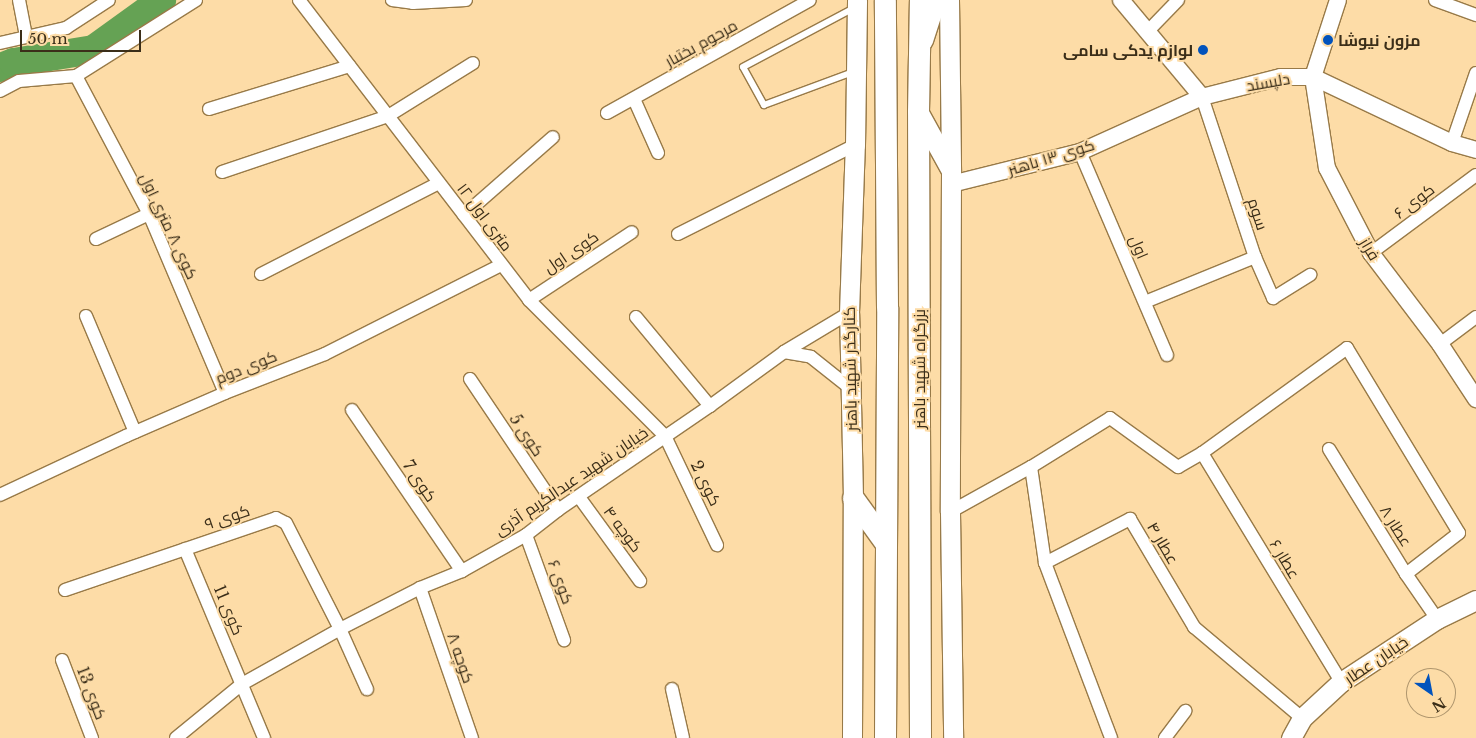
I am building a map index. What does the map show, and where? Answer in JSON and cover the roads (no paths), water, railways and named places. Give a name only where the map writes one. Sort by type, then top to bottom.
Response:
[{"type":"highway","name":"بزرگراه شهید باهنر","points":[[885,0],[885,738]]},
{"type":"highway","name":"بزرگراه شهید باهنر","points":[[920,0],[921,46],[918,111],[920,738]]},
{"type":"highway","points":[[853,498],[884,541]]},
{"type":"main road","points":[[921,46],[936,0]]},
{"type":"main road","points":[[949,0],[951,178],[950,512],[953,738]]},
{"type":"main road","name":"کنارگذر شهید باهنر","points":[[852,738],[853,498],[849,314],[855,145],[857,3]]},
{"type":"main road","points":[[918,111],[951,178]]},
{"type":"main road","name":"خیابان عطار","points":[[1291,738],[1302,718],[1341,682],[1437,619],[1476,600]]},
{"type":"street","points":[[19,0],[26,36]]},
{"type":"street","points":[[0,43],[66,28],[109,0]]},
{"type":"street","points":[[0,91],[19,81],[76,76],[196,0]]},
{"type":"street","name":"۱۲ متری اول","points":[[299,0],[529,300],[665,436]]},
{"type":"street","points":[[392,0],[413,3],[466,0]]},
{"type":"street","name":"مرحوم بختیار","points":[[607,113],[810,0]]},
{"type":"street","points":[[1121,0],[1202,97]]},
{"type":"street","points":[[1148,31],[1178,0]]},
{"type":"street","points":[[1313,77],[1338,0]]},
{"type":"street","points":[[1435,0],[1476,15]]},
{"type":"street","points":[[222,172],[388,116],[474,63]]},
{"type":"street","points":[[209,109],[350,66]]},
{"type":"street","points":[[1452,143],[1476,73]]},
{"type":"street","name":"کوی ۸ متری اول","points":[[76,76],[149,214],[225,393]]},
{"type":"street","name":"دلپسند","points":[[1202,97],[1281,77],[1313,77],[1452,143],[1476,150]]},
{"type":"street","name":"فراز","points":[[1313,77],[1327,168],[1371,253],[1440,344],[1476,399]]},
{"type":"street","name":"کوی ۱۳ باهنر","points":[[951,178],[1080,152],[1202,97]]},
{"type":"street","name":"سوم","points":[[1202,97],[1255,257],[1273,298],[1310,275]]},
{"type":"street","points":[[634,99],[658,153]]},
{"type":"street","points":[[464,216],[553,137]]},
{"type":"street","points":[[678,234],[855,145]]},
{"type":"street","name":"اول","points":[[1080,152],[1167,355]]},
{"type":"street","name":"کوی ۶","points":[[1371,253],[1476,175]]},
{"type":"street","points":[[261,274],[439,183]]},
{"type":"street","points":[[96,238],[149,214]]},
{"type":"street","name":"کوی اول","points":[[529,300],[632,232]]},
{"type":"street","points":[[1144,302],[1255,257]]},
{"type":"street","name":"کوی دوم","points":[[0,495],[135,432],[225,393],[325,354],[501,265]]},
{"type":"street","name":"خیابان شهید عبدالکریم آذری","points":[[176,738],[242,684],[340,629],[420,588],[462,571],[526,535],[558,510],[710,406],[784,352],[849,314]]},
{"type":"street","points":[[86,316],[135,432]]},
{"type":"street","points":[[636,317],[710,406]]},
{"type":"street","points":[[1440,344],[1476,317]]},
{"type":"street","points":[[950,512],[1031,467],[1110,418],[1178,467],[1202,453],[1347,348],[1459,533],[1406,574]]},
{"type":"street","points":[[784,352],[810,357],[850,388]]},
{"type":"street","name":"کوی 5","points":[[470,379],[558,510]]},
{"type":"street","name":"کوی 7","points":[[352,410],[462,571]]},
{"type":"street","name":"کوی 2","points":[[665,436],[717,545]]},
{"type":"street","name":"عطار ۸","points":[[1329,449],[1406,574],[1437,619]]},
{"type":"street","name":"عطار ۶","points":[[1202,453],[1341,682]]},
{"type":"street","points":[[1031,467],[1045,563],[1112,738]]},
{"type":"street","name":"کوچه ۴","points":[[579,497],[640,581]]},
{"type":"street","name":"کوی ۹","points":[[65,590],[276,518],[286,523],[340,629],[367,689]]},
{"type":"street","name":"عطار ۴","points":[[1045,563],[1130,520],[1194,627],[1302,718]]},
{"type":"street","name":"کوی ۶","points":[[526,535],[564,640]]},
{"type":"street","name":"کوی 11","points":[[186,549],[264,738]]},
{"type":"street","name":"کوچه ۸","points":[[420,588],[472,738]]},
{"type":"street","name":"کوی 13","points":[[62,660],[92,738]]},
{"type":"street","points":[[672,689],[683,738]]},
{"type":"street","points":[[1165,738],[1185,711]]},
{"type":"lane","points":[[855,71],[764,105],[743,67],[857,3]]},
{"type":"waterway","points":[[0,67],[13,62],[93,49],[161,0]]},
{"type":"place","name":"مزون نیوشا","points":[[1328,40]]},
{"type":"place","name":"لوازم یدکی سامی","points":[[1203,50]]}]
